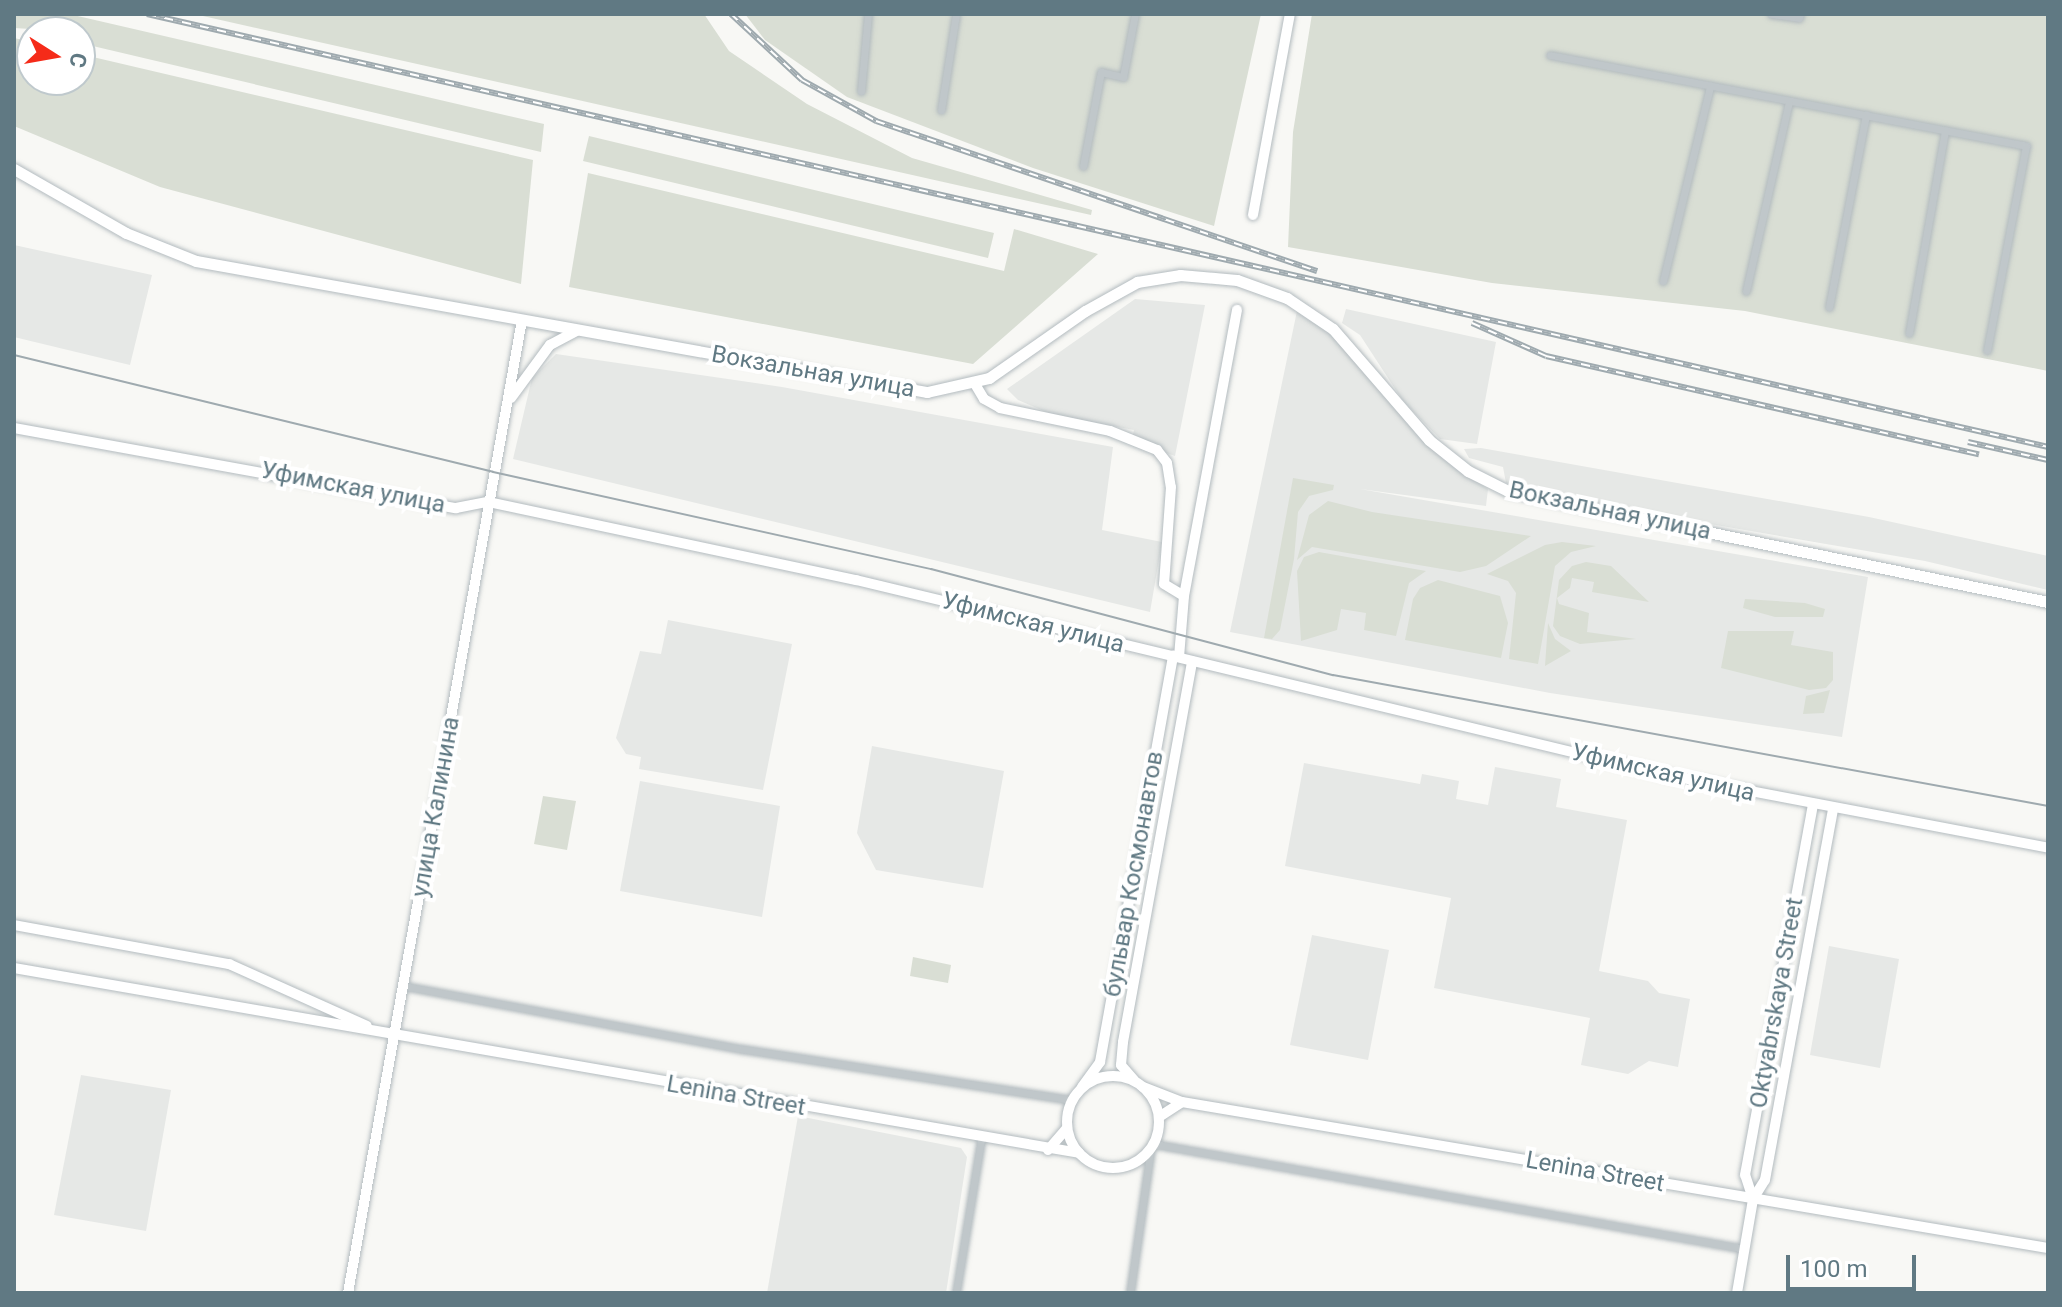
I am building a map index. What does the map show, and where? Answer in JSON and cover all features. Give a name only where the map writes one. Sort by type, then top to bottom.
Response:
[{"type":"main road","name":"Вокзальная улица","points":[[14,169],[126,233],[196,261],[898,388],[945,391],[975,384],[1137,282],[1180,275],[1237,280],[1272,291],[1319,318],[1356,350],[1429,440],[1468,471],[1508,491],[2048,602]]},
{"type":"street","points":[[861,91],[868,14]]},
{"type":"street","points":[[941,110],[956,14]]},
{"type":"street","points":[[1083,166],[1101,72],[1123,77],[1135,14]]},
{"type":"street","points":[[1253,215],[1290,14]]},
{"type":"street","points":[[1771,14],[1799,18],[1800,14]]},
{"type":"street","points":[[1550,55],[2026,146],[1987,350]]},
{"type":"street","points":[[1663,281],[1710,86]]},
{"type":"street","points":[[1746,291],[1789,101]]},
{"type":"street","points":[[1829,307],[1866,115]]},
{"type":"street","points":[[1909,333],[1945,130]]},
{"type":"street","name":"бульвар Космонавтов","points":[[1082,1087],[1100,1062],[1237,310]]},
{"type":"street","name":"улица Калинина","points":[[348,1293],[522,320]]},
{"type":"street","points":[[507,403],[550,345],[578,330]]},
{"type":"street","points":[[975,384],[984,399],[1000,408],[1110,431],[1157,450],[1167,463],[1171,487],[1164,584],[1172,593],[1184,596]]},
{"type":"street","name":"Уфимская улица","points":[[14,428],[456,508],[488,502],[856,580],[1813,806],[2048,848]]},
{"type":"street","name":"бульвар Космонавтов","points":[[1139,1084],[1121,1065],[1123,1042],[1192,661]]},
{"type":"street","name":"Oktyabrskaya Street","points":[[1753,1199],[1745,1175],[1813,806]]},
{"type":"street","name":"Oktyabrskaya Street","points":[[1737,1293],[1753,1199],[1765,1180],[1833,809]]},
{"type":"street","name":"Lenina Street","points":[[14,925],[229,964],[356,1023],[395,1035]]},
{"type":"street","name":"Lenina Street","points":[[14,968],[981,1140],[1079,1153]]},
{"type":"street","name":"Lenina Street","points":[[404,986],[742,1049],[1073,1100]]},
{"type":"street","points":[[1775,1017],[1796,1020]]},
{"type":"street","name":"Lenina Street","points":[[1082,1087],[1107,1076],[1139,1084],[1182,1102],[2048,1248]]},
{"type":"street","points":[[1130,1293],[1159,1117],[1139,1084]]},
{"type":"street","points":[[1048,1150],[1067,1128],[1073,1100],[1082,1087]]},
{"type":"street","points":[[1159,1117],[1182,1102]]},
{"type":"street","points":[[1067,1128],[1079,1153],[1096,1165],[1116,1168],[1136,1162],[1153,1146]]},
{"type":"street","points":[[956,1293],[981,1140]]},
{"type":"street","name":"Lenina Street","points":[[1153,1146],[1745,1249]]},
{"type":"shaded area","points":[[14,14],[78,16],[16,16],[14,28]]},
{"type":"shaded area","points":[[194,14],[704,14],[729,51],[807,104],[912,158],[1092,210],[1091,215]]},
{"type":"shaded area","points":[[745,14],[1261,14],[1214,226],[1033,168],[847,97],[765,40]]},
{"type":"shaded area","points":[[1312,14],[2048,14],[2048,371],[1745,311],[1492,283],[1288,247],[1293,132]]},
{"type":"shaded area","points":[[96,20],[544,124],[541,152],[96,47]]},
{"type":"shaded area","points":[[14,38],[16,96],[96,96],[96,58],[533,160],[521,284],[160,187],[14,126]]},
{"type":"shaded area","points":[[589,136],[994,233],[988,258],[583,161]]},
{"type":"shaded area","points":[[588,173],[1004,271],[1014,229],[1098,254],[973,364],[569,287]]},
{"type":"shaded area","points":[[14,245],[152,275],[130,365],[14,337]]},
{"type":"shaded area","points":[[1135,299],[1205,305],[1175,456],[1132,441],[1134,430],[1053,415],[1018,400],[1007,389]]},
{"type":"shaded area","points":[[1346,309],[1496,342],[1477,444],[1440,439],[1403,401],[1360,335],[1342,323]]},
{"type":"shaded area","points":[[1297,311],[1334,334],[1443,459],[1488,489],[1486,506],[1360,489],[1868,577],[1842,737],[1550,693],[1230,632]]},
{"type":"shaded area","points":[[556,354],[782,387],[1113,447],[1102,530],[1162,542],[1150,612],[513,459],[532,378]]},
{"type":"shaded area","points":[[1481,448],[1869,517],[2048,556],[2048,590],[1925,561],[1524,492],[1506,483],[1503,467],[1469,458],[1464,449]]},
{"type":"shaded area","points":[[1293,478],[1334,485],[1333,490],[1309,496],[1298,512],[1294,559],[1280,630],[1272,639],[1264,638]]},
{"type":"shaded area","points":[[1328,501],[1372,512],[1531,536],[1486,566],[1460,572],[1312,547],[1297,560],[1309,515]]},
{"type":"shaded area","points":[[1562,542],[1596,546],[1571,552],[1555,566],[1538,664],[1509,659],[1516,593],[1508,581],[1487,574],[1545,545]]},
{"type":"shaded area","points":[[1319,552],[1426,571],[1409,583],[1396,636],[1364,630],[1366,613],[1341,609],[1337,630],[1301,641],[1297,571],[1304,557]]},
{"type":"shaded area","points":[[1586,562],[1611,566],[1649,602],[1592,592],[1594,582],[1572,578],[1570,588],[1557,598],[1559,604],[1589,613],[1587,632],[1636,639],[1580,644],[1560,636],[1553,626],[1559,580],[1572,566]]},
{"type":"shaded area","points":[[1438,580],[1500,596],[1508,623],[1501,658],[1405,640],[1413,599],[1420,588]]},
{"type":"shaded area","points":[[1745,599],[1805,603],[1825,609],[1823,617],[1775,617],[1743,608]]},
{"type":"shaded area","points":[[668,620],[792,644],[763,790],[639,769],[641,757],[626,754],[616,738],[640,651],[661,654]]},
{"type":"shaded area","points":[[1548,623],[1555,639],[1571,651],[1545,666]]},
{"type":"shaded area","points":[[1728,631],[1794,631],[1791,645],[1833,652],[1833,680],[1826,688],[1809,690],[1721,668]]},
{"type":"shaded area","points":[[1830,690],[1824,713],[1803,714],[1806,696]]},
{"type":"shaded area","points":[[872,746],[1004,771],[983,888],[876,870],[857,833]]},
{"type":"shaded area","points":[[1304,763],[1420,784],[1422,774],[1459,781],[1456,799],[1488,805],[1495,767],[1561,779],[1556,807],[1627,820],[1599,971],[1648,981],[1659,993],[1690,999],[1678,1067],[1649,1061],[1628,1074],[1581,1065],[1590,1018],[1434,988],[1451,898],[1285,866]]},
{"type":"shaded area","points":[[640,781],[780,806],[762,917],[620,891]]},
{"type":"shaded area","points":[[543,796],[576,801],[567,850],[534,844]]},
{"type":"shaded area","points":[[1312,935],[1389,950],[1368,1060],[1290,1045]]},
{"type":"shaded area","points":[[1829,946],[1899,959],[1880,1068],[1810,1055]]},
{"type":"shaded area","points":[[913,957],[951,965],[948,983],[910,976]]},
{"type":"shaded area","points":[[81,1075],[171,1090],[146,1231],[54,1215]]},
{"type":"shaded area","points":[[798,1116],[961,1148],[967,1157],[946,1293],[767,1293]]},
{"type":"tram line","points":[[14,355],[493,472],[931,569],[1333,675],[2048,806]]},
{"type":"railway","points":[[147,14],[2048,447]]},
{"type":"railway","points":[[731,14],[802,80],[876,121],[1317,271]]},
{"type":"railway","points":[[1472,323],[1546,356],[1979,454]]},
{"type":"railway","points":[[1968,442],[2048,460]]}]
